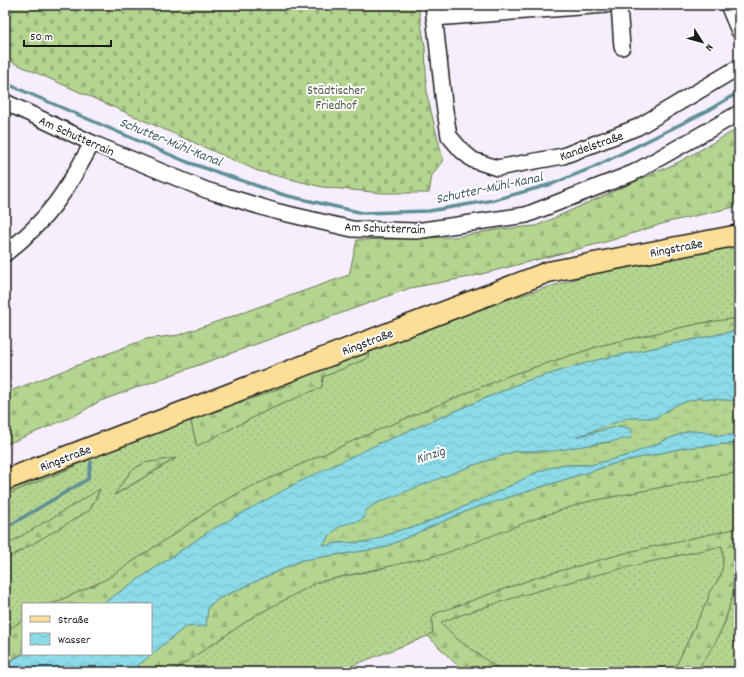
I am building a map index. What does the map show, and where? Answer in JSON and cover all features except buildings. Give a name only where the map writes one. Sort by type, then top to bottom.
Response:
[{"type":"main road","name":"Ringstraße","points":[[5,480],[548,272],[739,234]]},
{"type":"street","points":[[433,12],[606,5]]},
{"type":"street","points":[[619,5],[622,47]]},
{"type":"street","points":[[728,5],[739,31]]},
{"type":"street","name":"Kandelstraße","points":[[433,12],[449,136],[462,151],[473,160],[497,168],[563,156],[638,127],[739,67]]},
{"type":"street","name":"Am Schutterrain","points":[[5,102],[92,143],[206,190],[275,211],[352,229],[416,231],[526,215],[633,172],[739,113]]},
{"type":"street","points":[[5,254],[29,235],[50,212],[70,183],[92,143]]},
{"type":"green space","name":"Städtischer Friedhof","points":[[5,5],[418,5],[425,47],[427,95],[443,160],[432,175],[429,193],[382,193],[322,187],[258,171],[5,59]]},
{"type":"green space","points":[[739,128],[739,206],[668,222],[609,241],[470,277],[410,288],[100,401],[76,415],[5,445],[5,393],[146,339],[179,335],[349,275],[357,240],[456,237],[501,229],[536,226],[679,162]]},
{"type":"green space","points":[[739,244],[739,318],[702,323],[603,345],[508,376],[364,436],[242,491],[213,508],[105,580],[54,603],[22,603],[22,621],[5,632],[5,560],[90,510],[100,490],[5,546],[5,495],[76,466],[76,460],[287,379],[288,386],[195,419],[191,423],[197,446],[268,410],[322,387],[323,377],[368,358],[371,346],[466,312],[598,272]],"holes":[[[175,459],[115,495],[131,471],[144,463]]]},
{"type":"green space","points":[[739,318],[739,330],[597,360],[523,382],[378,444],[211,530],[103,603],[54,603],[105,580],[213,508],[242,491],[364,436],[508,376],[603,345],[702,323]]},
{"type":"green space","points":[[371,346],[368,358],[323,377],[322,387],[268,410],[197,446],[191,422],[195,419],[287,386],[287,379]]},
{"type":"green space","points":[[699,398],[739,401],[739,434],[720,436],[705,432],[688,431],[629,455],[591,465],[560,465],[540,471],[487,497],[418,526],[403,529],[369,542],[337,543],[323,547],[329,536],[338,527],[362,520],[364,518],[365,510],[377,503],[408,490],[516,451],[538,452],[611,442],[632,429],[619,426],[571,438],[628,417],[655,418],[678,404]]},
{"type":"green space","points":[[739,443],[739,472],[586,502],[540,517],[444,554],[318,582],[256,615],[171,672],[130,672],[185,627],[206,625],[208,607],[218,599],[302,560],[383,548],[469,510],[617,463],[683,448]]},
{"type":"green space","points":[[176,458],[114,495],[131,471],[144,463]]},
{"type":"green space","points":[[76,460],[76,466],[5,495],[5,487]]},
{"type":"green space","points":[[739,472],[739,528],[633,551],[541,576],[434,614],[432,627],[433,632],[428,636],[336,672],[171,672],[256,615],[318,582],[380,569],[586,502]]},
{"type":"green space","points":[[100,489],[90,510],[5,560],[5,546]]},
{"type":"green space","points":[[739,528],[737,568],[729,608],[718,638],[696,672],[655,672],[654,670],[662,667],[670,670],[675,668],[711,590],[720,576],[723,563],[722,546],[580,579],[510,599],[441,622],[457,639],[503,672],[461,672],[462,670],[428,636],[433,632],[432,620],[434,614],[541,576],[633,551]]},
{"type":"green space","points":[[722,546],[723,563],[720,576],[711,590],[675,668],[670,670],[662,667],[650,672],[503,672],[457,639],[440,622],[515,597],[621,568]]},
{"type":"green space","points":[[739,560],[739,672],[696,672],[719,635],[726,620]]},
{"type":"green space","points":[[22,621],[22,654],[5,664],[5,632]]},
{"type":"water","name":"Kinzig","points":[[739,330],[739,401],[699,398],[678,404],[655,418],[628,418],[576,437],[619,426],[632,429],[631,438],[553,451],[516,451],[471,466],[377,503],[366,510],[364,518],[357,522],[342,525],[335,530],[323,546],[337,543],[369,542],[403,529],[418,526],[487,497],[540,471],[560,465],[591,465],[629,455],[688,431],[705,432],[720,436],[739,434],[739,443],[683,448],[617,463],[469,510],[383,548],[302,560],[218,599],[208,607],[206,626],[185,627],[152,654],[152,603],[103,603],[211,530],[299,482],[378,444],[523,382],[597,360]]},
{"type":"water","points":[[22,655],[151,655],[130,672],[5,672],[5,664]]},
{"type":"waterway","name":"Schutter-Mühl-Kanal","points":[[5,83],[187,162],[284,195],[363,213],[429,211],[494,200],[552,184],[594,167],[643,143],[709,110],[739,92]]},
{"type":"waterway","points":[[5,528],[88,479],[91,462]]}]
